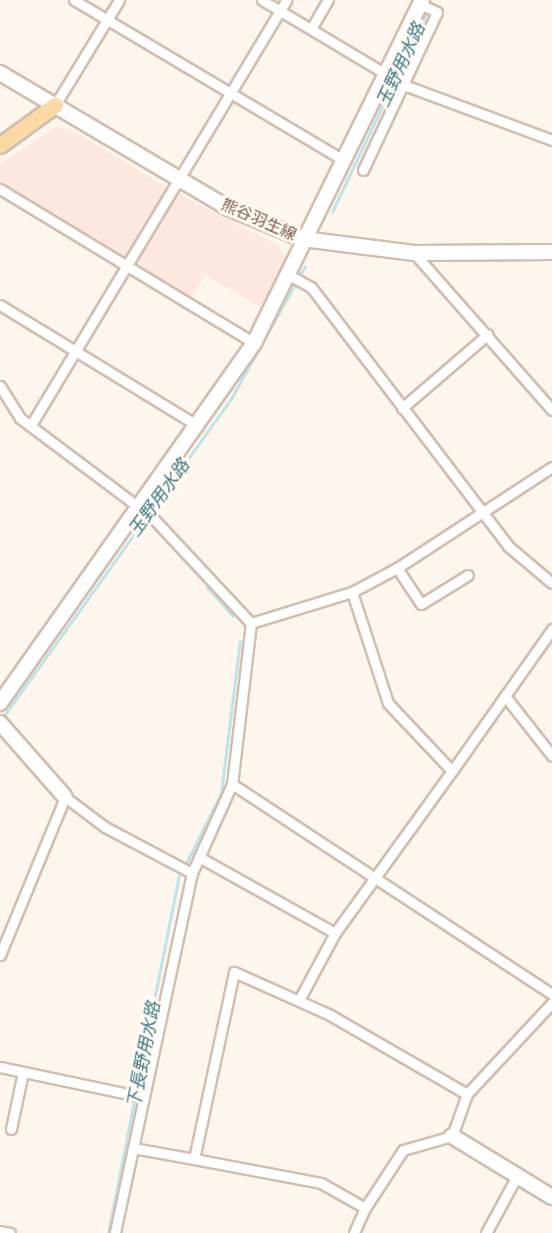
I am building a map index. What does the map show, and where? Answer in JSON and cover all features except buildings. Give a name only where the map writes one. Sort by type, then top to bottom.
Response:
[{"type":"main road","points":[[0,145],[55,105]]},
{"type":"street","points":[[74,0],[344,160]]},
{"type":"street","points":[[55,105],[119,0]]},
{"type":"street","points":[[262,0],[402,84],[552,140]]},
{"type":"street","points":[[31,425],[282,12],[286,0]]},
{"type":"street","points":[[311,29],[328,0]]},
{"type":"street","points":[[0,703],[146,511],[198,426],[254,343],[290,276],[303,239],[388,75],[421,2],[437,12],[363,170]]},
{"type":"street","name":"熊谷羽生線","points":[[0,73],[180,179],[255,220],[303,239],[414,253],[552,252]]},
{"type":"street","points":[[1,191],[254,343]]},
{"type":"street","points":[[414,253],[488,334],[552,410]]},
{"type":"street","points":[[290,276],[305,283],[508,546],[552,583]]},
{"type":"street","points":[[0,305],[76,348],[198,426]]},
{"type":"street","points":[[402,408],[488,334]]},
{"type":"street","points":[[0,386],[31,425],[146,511],[250,623],[232,784],[192,873],[137,1096],[133,1148],[116,1231],[127,1233]]},
{"type":"street","points":[[250,623],[352,592],[397,568],[552,467]]},
{"type":"street","points":[[397,568],[420,604],[468,575]]},
{"type":"street","points":[[352,592],[388,703],[452,771]]},
{"type":"street","points":[[299,1000],[335,933],[552,629]]},
{"type":"street","points":[[505,696],[552,756]]},
{"type":"street","points":[[1,725],[65,796],[105,827],[192,873]]},
{"type":"street","points":[[232,784],[375,875],[552,994]]},
{"type":"street","points":[[0,956],[65,796]]},
{"type":"street","points":[[199,857],[335,933]]},
{"type":"street","points":[[194,1159],[234,972],[299,1000],[467,1094]]},
{"type":"street","points":[[452,1136],[467,1094],[552,1003]]},
{"type":"street","points":[[0,1067],[137,1096]]},
{"type":"street","points":[[11,1129],[23,1072]]},
{"type":"street","points":[[354,1233],[365,1208],[403,1150],[452,1136],[518,1174],[552,1197]]},
{"type":"street","points":[[133,1148],[321,1183],[365,1208]]},
{"type":"street","points":[[486,1233],[518,1174]]},
{"type":"street","points":[[0,1231],[10,1233]]},
{"type":"shaded area","points":[[57,127],[70,129],[168,188],[126,257],[0,183],[0,164]]},
{"type":"shaded area","points":[[177,193],[276,244],[288,261],[263,308],[205,275],[191,298],[134,264]]},
{"type":"waterway","name":"玉野用水路","points":[[332,212],[425,16]]},
{"type":"waterway","name":"玉野用水路","points":[[1,720],[232,397],[305,266]]},
{"type":"waterway","name":"下長野用水路","points":[[207,587],[233,616]]},
{"type":"waterway","name":"下長野用水路","points":[[186,863],[221,793],[240,641]]},
{"type":"waterway","name":"下長野用水路","points":[[108,1233],[179,876]]}]
